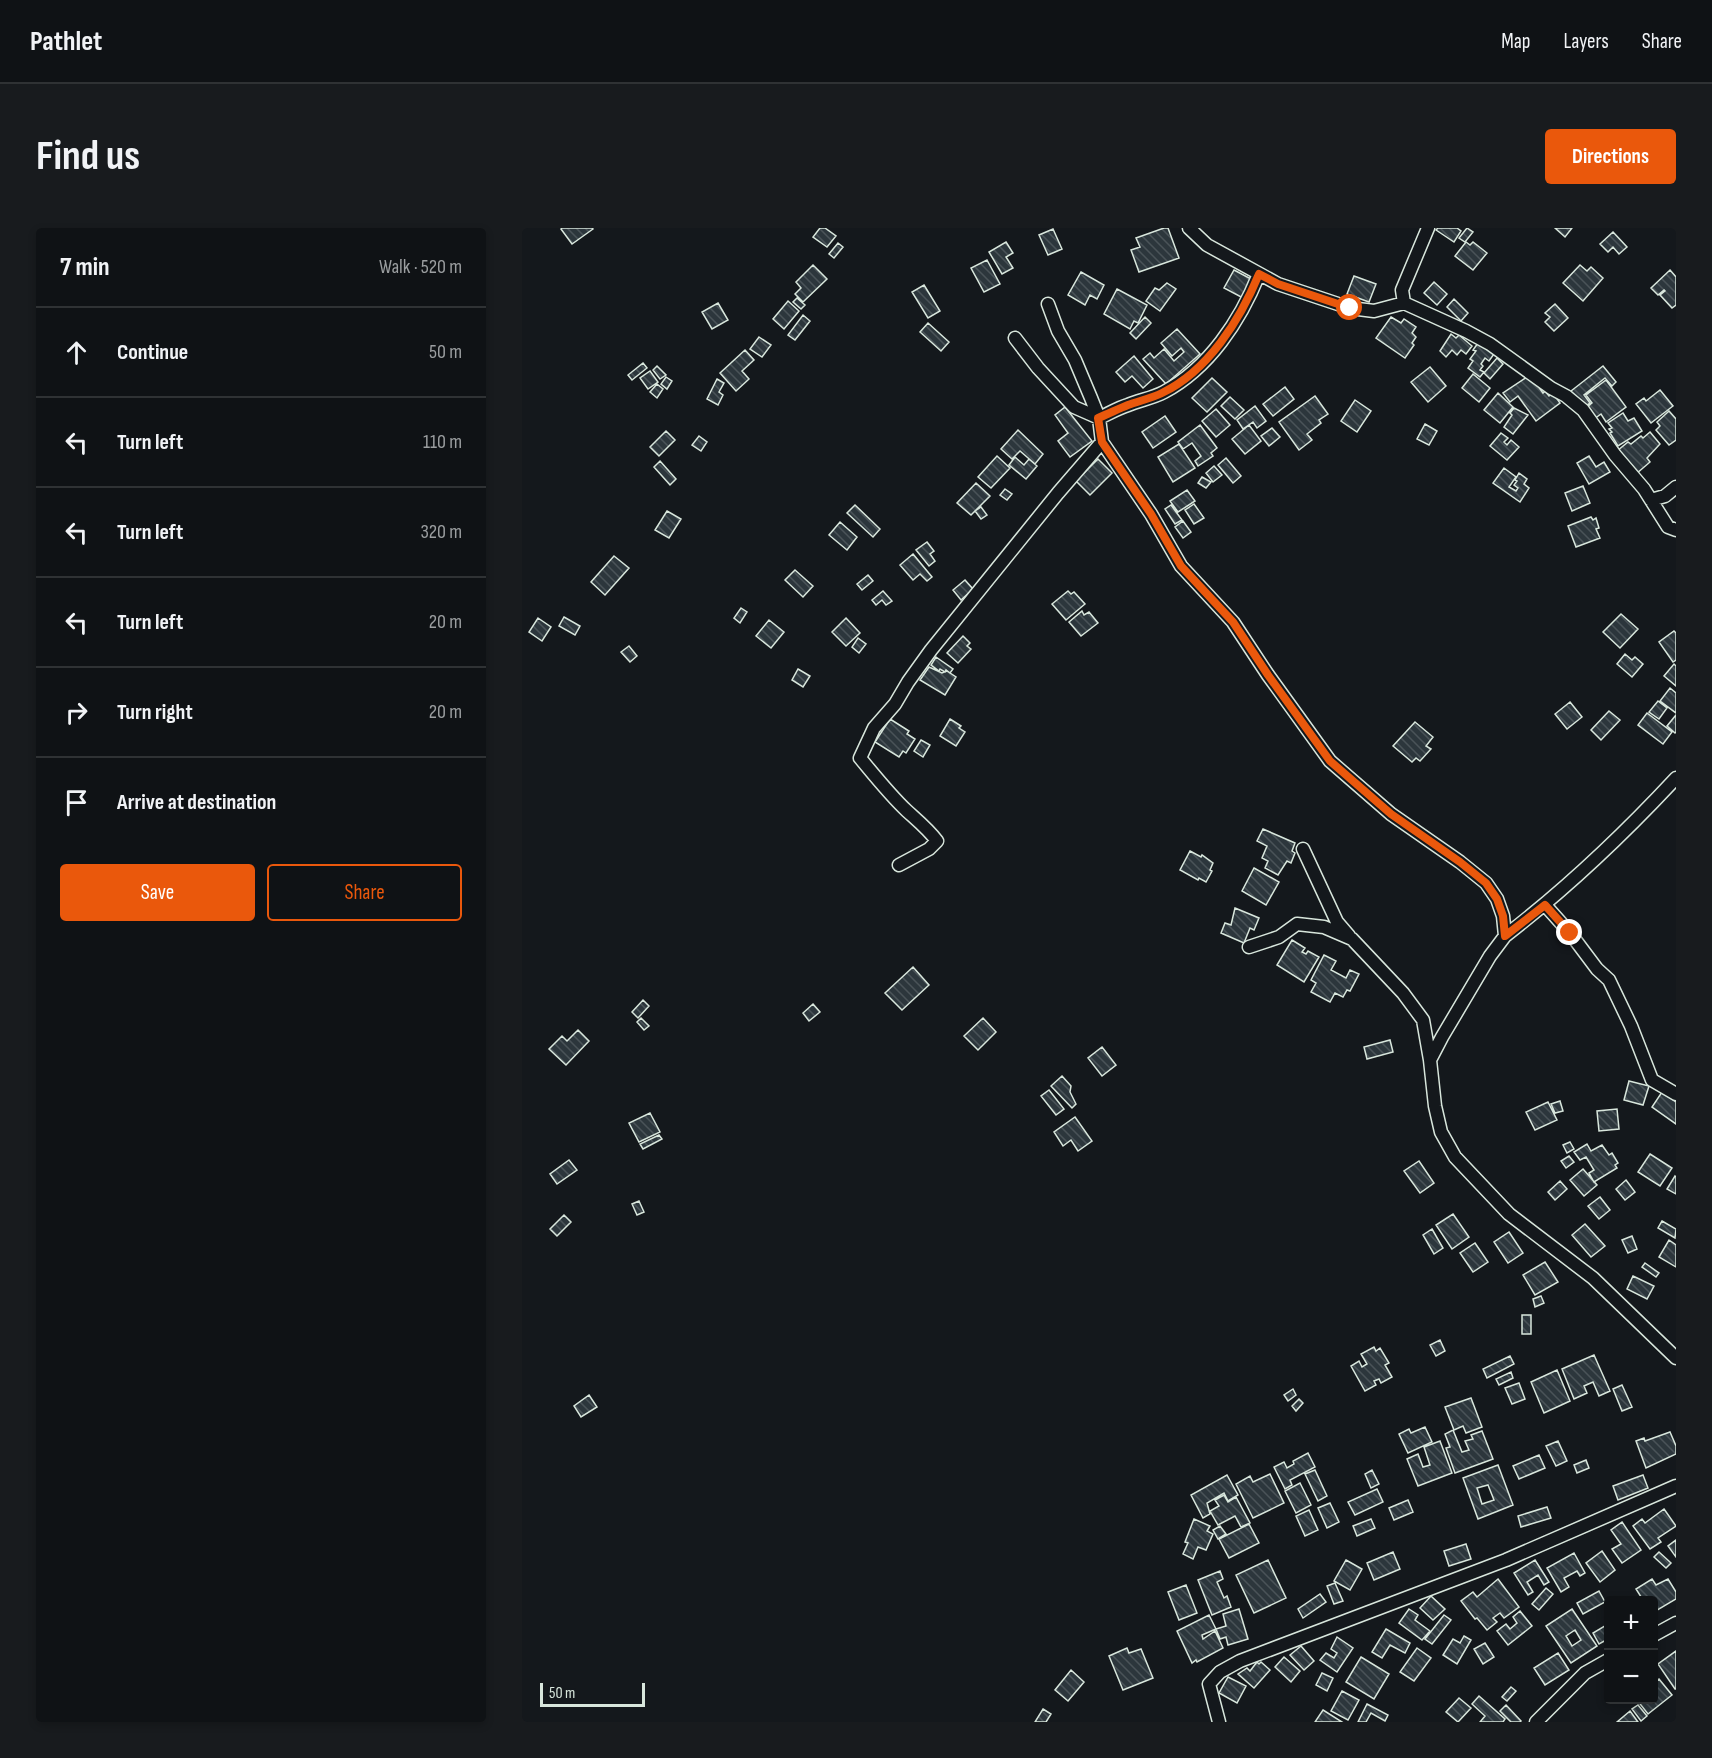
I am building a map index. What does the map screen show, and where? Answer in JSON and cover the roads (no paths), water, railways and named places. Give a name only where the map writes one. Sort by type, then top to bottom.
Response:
[{"type":"street","points":[[1189,228],[1207,245],[1278,284],[1350,308],[1374,311],[1404,303],[1466,330],[1490,344],[1551,388],[1566,396],[1583,411],[1668,526],[1676,530]]},
{"type":"street","points":[[1404,303],[1402,290],[1428,228]]},
{"type":"street","points":[[1015,338],[1038,368],[1074,407],[1098,418],[1126,405],[1162,393],[1204,363],[1220,343],[1247,300],[1259,274]]},
{"type":"street","points":[[1048,304],[1058,331],[1075,360],[1098,418],[1102,442],[1151,514],[1181,566],[1233,622],[1330,761],[1391,814],[1486,883],[1497,899],[1503,916],[1505,936]]},
{"type":"street","points":[[899,865],[929,849],[937,841],[928,828],[907,811],[860,758],[869,738],[874,728],[895,704],[908,682],[966,605],[1102,442]]},
{"type":"street","points":[[1651,500],[1665,496],[1676,487]]},
{"type":"street","points":[[1430,1060],[1490,956],[1505,936],[1545,905],[1595,860],[1676,778]]},
{"type":"street","points":[[1303,849],[1337,922],[1403,993],[1423,1020],[1441,1132],[1455,1157],[1509,1214],[1593,1278],[1676,1358]]},
{"type":"street","points":[[1545,905],[1598,969],[1610,980],[1652,1080],[1676,1094]]},
{"type":"street","points":[[1249,947],[1279,937],[1297,924],[1324,927],[1352,939]]},
{"type":"street","points":[[1219,1722],[1209,1684],[1220,1672],[1240,1661],[1506,1560],[1676,1486]]},
{"type":"street","points":[[1658,1632],[1676,1623]]},
{"type":"street","points":[[1536,1722],[1585,1673],[1604,1662]]}]
